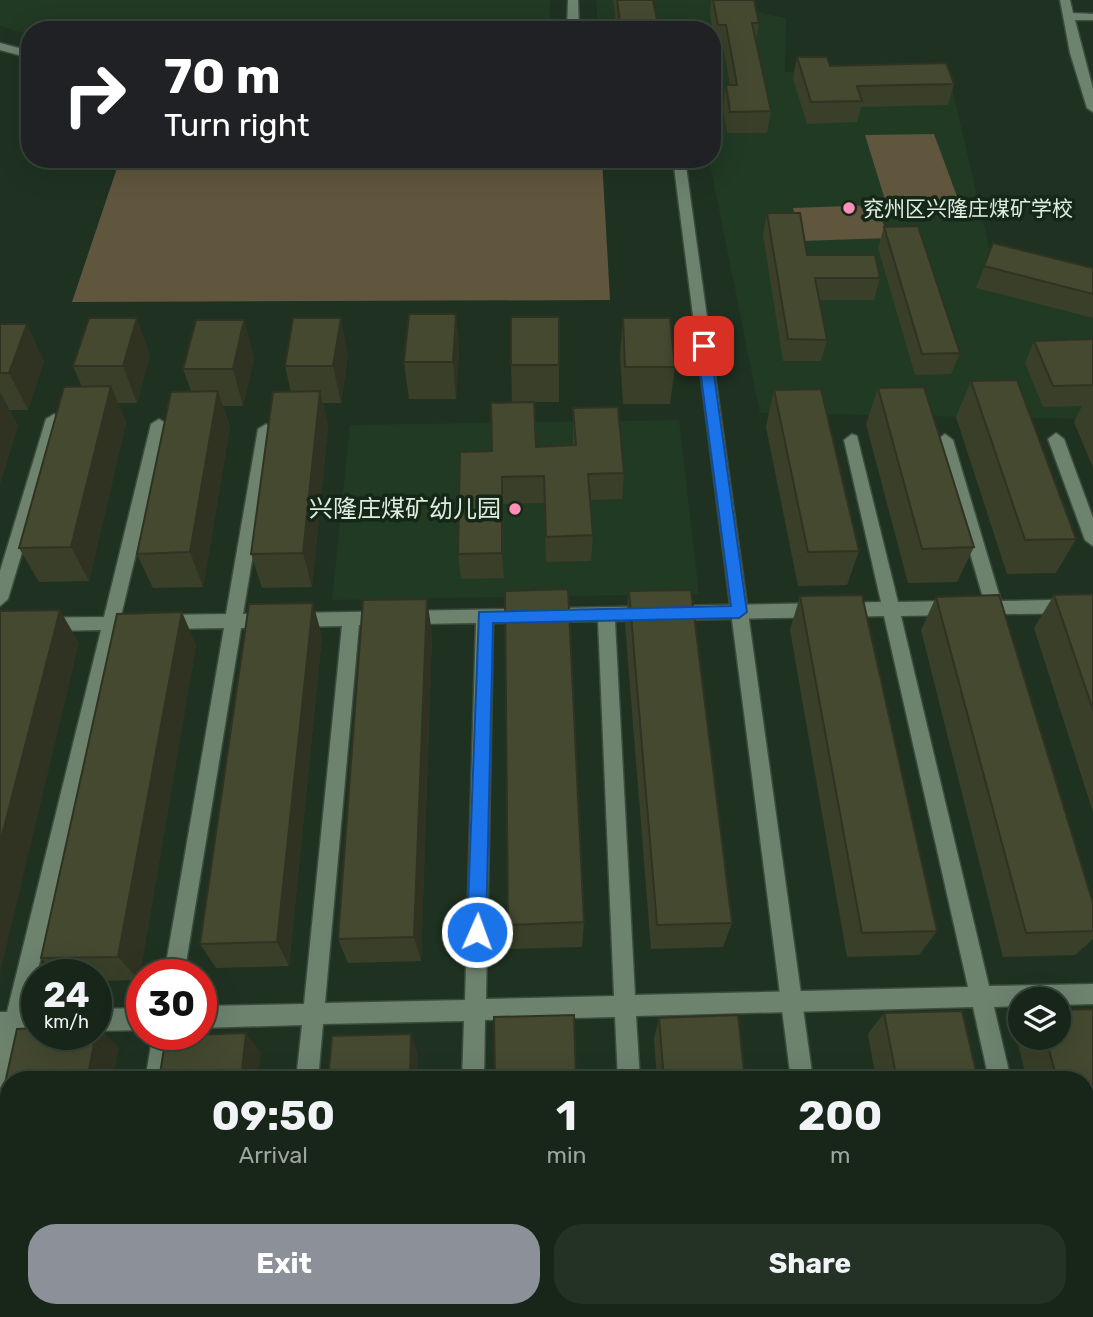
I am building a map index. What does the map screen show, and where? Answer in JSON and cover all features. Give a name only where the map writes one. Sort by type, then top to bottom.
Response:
[{"type":"street","points":[[573,0],[573,21]]},
{"type":"street","points":[[1065,0],[1093,108]]},
{"type":"street","points":[[1068,16],[1093,17]]},
{"type":"street","points":[[0,46],[21,52]]},
{"type":"street","points":[[680,168],[801,1071]]},
{"type":"street","points":[[0,599],[54,419]]},
{"type":"street","points":[[2,1071],[8,1023],[159,424]]},
{"type":"street","points":[[177,959],[266,429]]},
{"type":"street","points":[[1056,439],[1093,540]]},
{"type":"street","points":[[852,440],[998,1071]]},
{"type":"street","points":[[944,440],[1002,634]]},
{"type":"street","points":[[0,625],[1093,606]]},
{"type":"street","points":[[606,614],[629,1071]]},
{"type":"street","points":[[473,1071],[485,617]]},
{"type":"street","points":[[308,1071],[351,619]]},
{"type":"street","points":[[217,1017],[1093,994]]},
{"type":"street","points":[[158,1071],[161,1050]]},
{"type":"shaded area","points":[[0,0],[550,0],[549,21],[21,21],[21,32],[0,26]]},
{"type":"shaded area","name":"兖州区兴隆庄煤矿学校","points":[[596,0],[726,0],[729,6],[786,18],[785,72],[950,79],[991,256],[1093,284],[1093,419],[760,413],[711,168],[721,168],[721,21],[597,21]]},
{"type":"shaded area","points":[[934,134],[959,202],[886,203],[865,135]]},
{"type":"shaded area","points":[[117,168],[603,168],[610,300],[72,302]]},
{"type":"shaded area","points":[[877,205],[888,238],[802,241],[793,208]]},
{"type":"shaded area","name":"兴隆庄煤矿幼儿园","points":[[679,420],[699,594],[332,600],[350,425]]},
{"type":"building","points":[[617,0],[653,0],[657,21],[620,21]]},
{"type":"building","points":[[713,0],[754,0],[759,23],[752,23],[771,111],[730,112],[726,85],[737,85],[726,25],[717,21]]},
{"type":"building","points":[[797,57],[827,57],[830,66],[946,63],[954,84],[857,86],[862,101],[811,102]]},
{"type":"building","points":[[767,213],[800,213],[807,255],[875,255],[880,278],[815,278],[827,340],[788,339]]},
{"type":"building","points":[[918,226],[960,353],[922,354],[884,227]]},
{"type":"building","points":[[993,243],[1093,268],[1093,294],[984,266]]},
{"type":"building","points":[[409,314],[456,314],[453,362],[404,362]]},
{"type":"building","points":[[511,317],[559,317],[559,365],[511,365]]},
{"type":"building","points":[[89,318],[137,318],[123,366],[73,366]]},
{"type":"building","points":[[293,318],[341,318],[333,366],[285,366]]},
{"type":"building","points":[[623,318],[670,318],[675,367],[625,367]]},
{"type":"building","points":[[196,320],[244,320],[233,369],[183,369]]},
{"type":"building","points":[[0,324],[27,324],[9,373],[0,373]]},
{"type":"building","points":[[1093,339],[1093,385],[1053,386],[1034,341]]},
{"type":"building","points":[[1017,380],[1076,539],[1025,540],[971,381]]},
{"type":"building","points":[[111,386],[71,547],[19,548],[64,387]]},
{"type":"building","points":[[924,387],[974,547],[922,549],[878,388]]},
{"type":"building","points":[[821,389],[859,551],[808,552],[774,390]]},
{"type":"building","points":[[218,391],[190,552],[137,554],[171,392]]},
{"type":"building","points":[[320,391],[303,553],[251,554],[273,392]]},
{"type":"building","points":[[534,402],[536,447],[576,445],[573,408],[618,407],[624,473],[588,474],[593,535],[546,537],[544,476],[502,477],[502,553],[458,554],[460,452],[492,451],[491,403]]},
{"type":"building","points":[[568,589],[584,922],[508,925],[505,591]]},
{"type":"building","points":[[691,590],[732,923],[657,925],[629,591]]},
{"type":"building","points":[[1093,594],[1093,710],[1054,595]]},
{"type":"building","points":[[862,595],[937,931],[862,933],[800,596]]},
{"type":"building","points":[[999,595],[1093,903],[1093,931],[1026,933],[936,597]]},
{"type":"building","points":[[427,599],[414,937],[338,939],[363,600]]},
{"type":"building","points":[[313,603],[277,942],[200,944],[249,604]]},
{"type":"building","points":[[60,610],[0,843],[0,611]]},
{"type":"building","points":[[182,612],[118,957],[41,958],[117,614]]},
{"type":"building","points":[[1093,1009],[1093,1071],[1055,1071],[1049,1050],[1071,1050],[1071,1010]]},
{"type":"building","points":[[962,1011],[976,1071],[895,1071],[884,1013]]},
{"type":"building","points":[[574,1015],[576,1071],[495,1071],[494,1017]]},
{"type":"building","points":[[738,1015],[744,1071],[663,1071],[659,1018]]},
{"type":"building","points":[[17,1029],[21,1029],[21,1050],[93,1050],[89,1071],[8,1071]]},
{"type":"building","points":[[246,1033],[242,1071],[160,1071],[164,1050],[217,1050],[217,1034]]},
{"type":"building","points":[[411,1034],[410,1071],[329,1071],[332,1036]]},
{"type":"place","name":"兖州区兴隆庄煤矿学校","points":[[849,208]]},
{"type":"place","name":"兴隆庄煤矿幼儿园","points":[[515,509]]},
{"type":"route","points":[[477,932],[485,617],[739,612],[704,346]]}]
